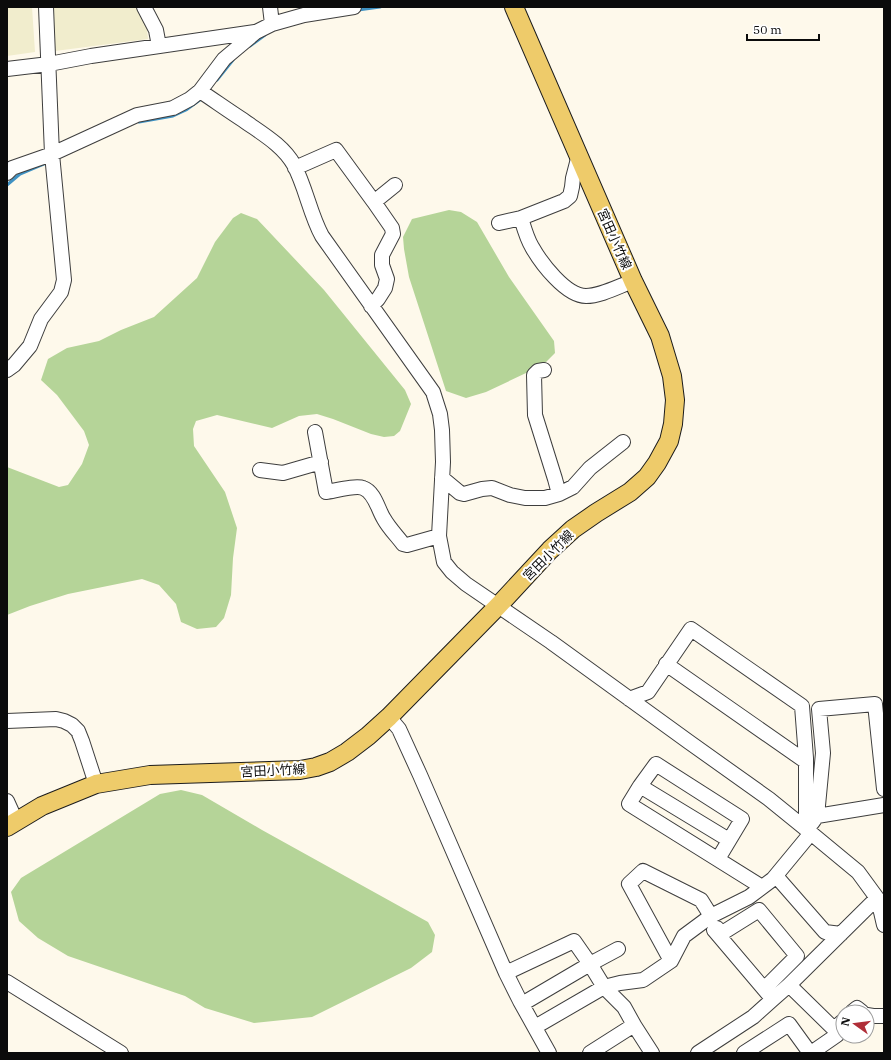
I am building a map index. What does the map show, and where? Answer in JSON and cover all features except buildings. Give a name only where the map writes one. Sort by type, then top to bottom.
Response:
[{"type":"main road","name":"宮田小竹線","points":[[12,824],[42,806],[96,784],[150,775],[300,770],[316,767],[330,762],[347,752],[368,736],[389,717],[498,606],[550,550],[573,529],[630,492],[647,477],[657,463],[668,441],[673,424],[675,400],[672,376],[660,336],[633,281],[514,7]]},
{"type":"street","points":[[7,370],[14,365],[30,346],[41,319],[61,292],[64,280],[52,154],[46,7]]},
{"type":"street","points":[[144,7],[156,30],[159,46]]},
{"type":"street","points":[[270,7],[272,24]]},
{"type":"street","points":[[7,173],[12,168],[52,154],[137,115],[173,108],[190,99],[200,91],[224,59],[256,32],[272,24],[304,15],[354,7]]},
{"type":"street","points":[[7,69],[49,64],[91,56],[256,32]]},
{"type":"street","points":[[200,91],[265,135],[281,149],[293,164],[306,194],[317,228],[433,392],[440,414],[442,430],[441,549],[444,562],[452,572],[466,584],[551,642],[769,799],[809,831],[858,872],[877,898],[882,912],[884,926]]},
{"type":"street","points":[[295,168],[336,150],[392,228],[393,234],[382,255],[382,265],[387,279],[385,288],[372,306]]},
{"type":"street","points":[[499,223],[521,218],[564,201],[570,196],[579,155]]},
{"type":"street","points":[[374,202],[395,185]]},
{"type":"street","points":[[521,218],[532,246],[546,268],[562,284],[575,294],[585,296],[597,294],[633,281]]},
{"type":"street","points":[[544,370],[538,371],[534,375],[535,415],[559,494]]},
{"type":"street","points":[[314,432],[326,492],[355,488],[367,490],[372,496],[384,519],[403,544],[406,545],[440,536]]},
{"type":"street","points":[[442,478],[460,493],[464,494],[492,488],[510,495],[525,498],[545,498],[559,494],[573,487],[590,468],[622,442]]},
{"type":"street","points":[[260,470],[283,473],[321,462]]},
{"type":"street","points":[[629,699],[648,692],[690,629],[796,701],[802,706],[809,831]]},
{"type":"street","points":[[666,664],[806,761]]},
{"type":"street","points":[[769,994],[714,930],[749,897],[776,876],[809,831],[818,816],[822,753],[819,709],[875,704],[884,789]]},
{"type":"street","points":[[389,717],[399,729],[506,973],[549,1053]]},
{"type":"street","points":[[7,722],[56,719],[72,725],[78,731],[96,784]]},
{"type":"street","points":[[718,859],[742,819],[656,764],[629,804],[762,887]]},
{"type":"street","points":[[640,786],[729,840]]},
{"type":"street","points":[[7,801],[12,824]]},
{"type":"street","points":[[818,816],[884,805]]},
{"type":"street","points":[[672,961],[629,884],[643,871],[701,900],[711,916]]},
{"type":"street","points":[[776,876],[825,932],[840,934]]},
{"type":"street","points":[[534,1027],[604,987],[644,980],[672,961],[684,936],[711,916],[749,897]]},
{"type":"street","points":[[769,994],[789,985],[877,898]]},
{"type":"street","points":[[698,1053],[753,1017],[797,956],[759,910],[719,935]]},
{"type":"street","points":[[506,973],[574,941],[604,987],[624,1007],[652,1053]]},
{"type":"street","points":[[522,1004],[618,949]]},
{"type":"street","points":[[7,982],[121,1053]]},
{"type":"street","points":[[789,985],[835,1023]]},
{"type":"street","points":[[744,1053],[789,1024],[810,1053],[835,1037]]},
{"type":"street","points":[[590,1053],[634,1025]]},
{"type":"shaded area","points":[[7,7],[32,7],[35,52],[7,56]]},
{"type":"shaded area","points":[[53,7],[140,7],[146,22],[148,39],[55,51]]},
{"type":"green space","points":[[449,210],[461,212],[477,222],[509,277],[554,341],[555,353],[543,365],[486,392],[466,398],[446,391],[409,277],[404,249],[403,237],[412,219]]},
{"type":"green space","points":[[241,213],[257,219],[324,290],[405,390],[411,404],[400,431],[394,436],[384,437],[371,434],[317,414],[299,416],[272,428],[217,415],[196,421],[193,429],[194,446],[225,492],[237,528],[233,558],[231,595],[224,618],[216,627],[197,629],[181,622],[176,604],[159,585],[142,579],[68,594],[7,615],[7,467],[59,487],[68,485],[82,464],[89,445],[84,431],[57,395],[41,380],[48,359],[67,348],[99,341],[121,330],[154,317],[197,278],[215,242],[233,218]]},
{"type":"green space","points":[[181,790],[202,795],[428,922],[435,935],[432,952],[411,968],[312,1017],[254,1023],[205,1008],[185,996],[68,956],[38,938],[19,921],[11,892],[21,878],[160,794]]},
{"type":"waterway","points":[[358,10],[380,7]]},
{"type":"waterway","points":[[250,46],[265,35]]},
{"type":"waterway","points":[[217,80],[233,60]]},
{"type":"waterway","points":[[139,122],[173,116],[186,110],[204,97]]},
{"type":"waterway","points":[[7,185],[20,174],[46,163]]}]
